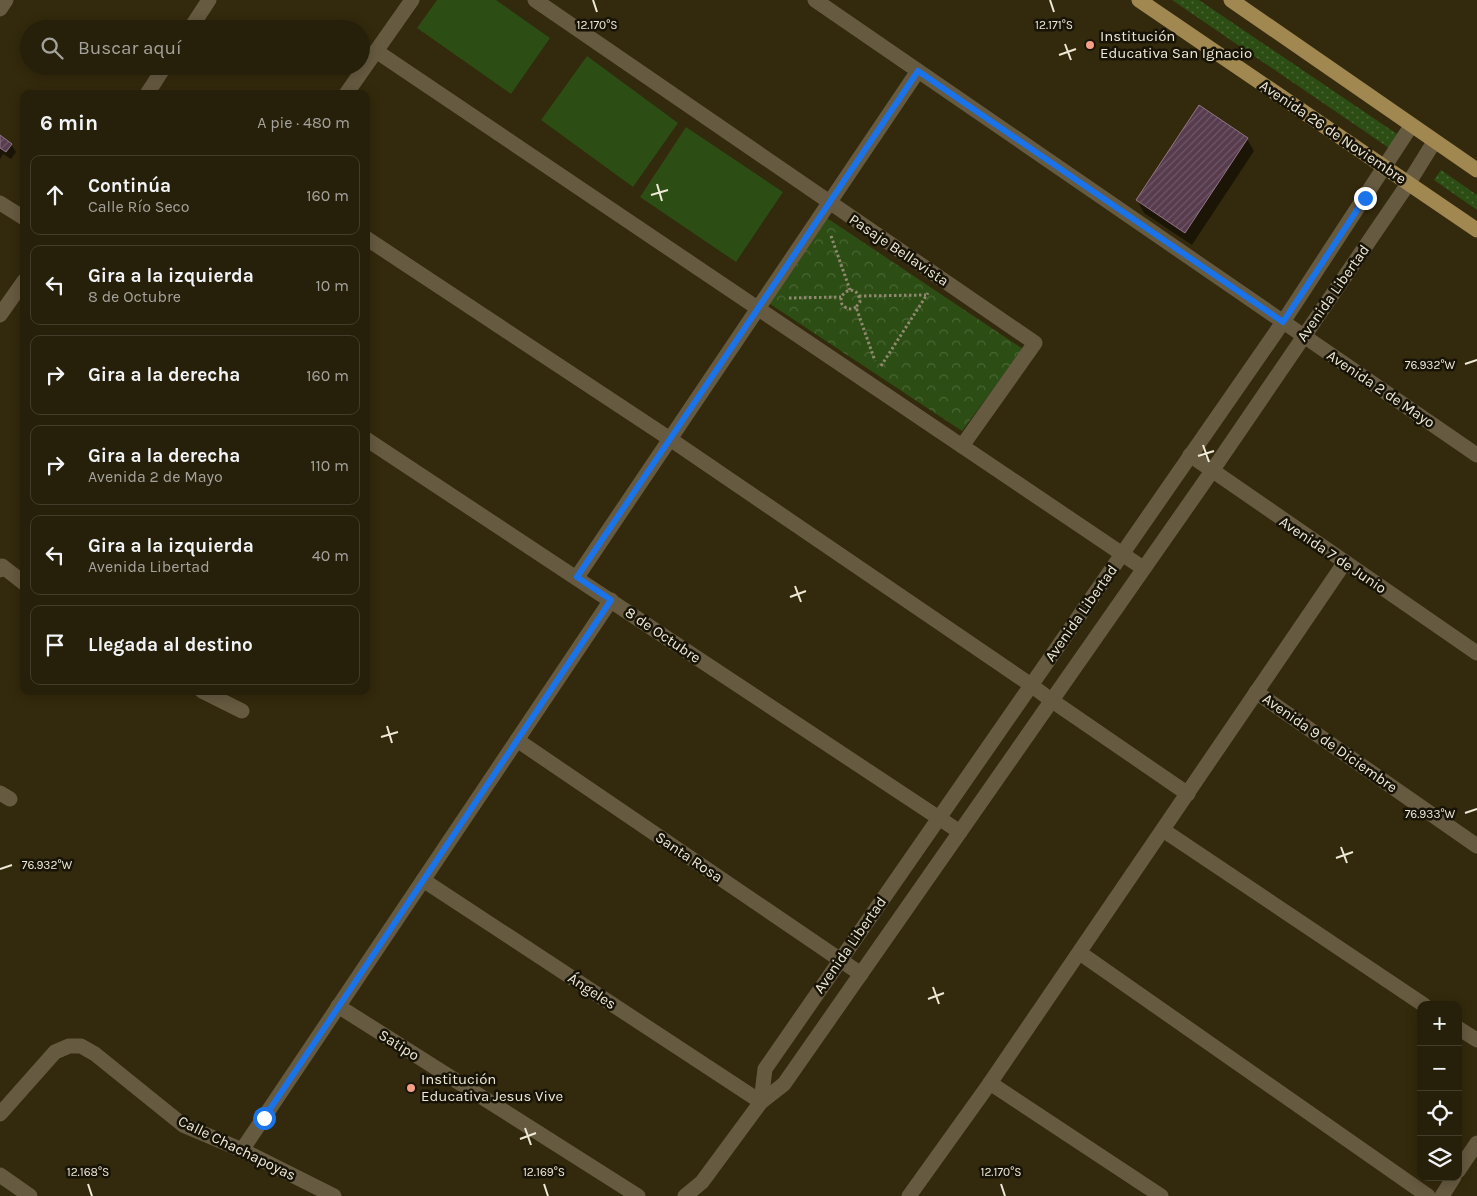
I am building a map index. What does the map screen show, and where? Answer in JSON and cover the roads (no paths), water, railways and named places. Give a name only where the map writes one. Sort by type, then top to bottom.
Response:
[{"type":"main road","name":"Avenida 26 de Noviembre","points":[[1139,0],[1477,230]]},
{"type":"main road","points":[[1231,0],[1477,170]]},
{"type":"street","points":[[0,8],[6,0]]},
{"type":"street","points":[[196,20],[208,0]]},
{"type":"street","points":[[370,60],[412,0]]},
{"type":"street","name":"Pasaje Bellavista","points":[[535,0],[1035,343],[962,446]]},
{"type":"street","name":"Avenida 2 de Mayo","points":[[815,0],[1477,455]]},
{"type":"street","points":[[376,51],[1143,568]]},
{"type":"street","points":[[577,577],[918,71]]},
{"type":"street","points":[[150,90],[159,75]]},
{"type":"street","points":[[349,90],[359,75]]},
{"type":"street","name":"Avenida Libertad","points":[[761,1102],[765,1069],[1283,322],[1411,126]]},
{"type":"street","name":"Avenida Libertad","points":[[685,1196],[702,1182],[761,1102],[784,1084],[1212,471],[1408,184],[1434,142]]},
{"type":"street","points":[[0,203],[20,216]]},
{"type":"street","points":[[370,241],[670,439],[1031,684],[1051,700],[1188,794]]},
{"type":"street","points":[[0,315],[20,287]]},
{"type":"street","name":"8 de Octubre","points":[[370,442],[960,832]]},
{"type":"street","name":"Avenida 7 de Junio","points":[[1190,456],[1477,653]]},
{"type":"street","points":[[909,1196],[990,1083],[1345,562]]},
{"type":"street","points":[[0,570],[2,566],[20,580]]},
{"type":"street","points":[[242,1150],[611,600]]},
{"type":"street","name":"Avenida 9 de Diciembre","points":[[1256,692],[1477,846]]},
{"type":"street","points":[[210,695],[242,711]]},
{"type":"street","name":"Santa Rosa","points":[[517,740],[861,974]]},
{"type":"street","points":[[1163,830],[1418,1001]]},
{"type":"street","name":"Ángeles","points":[[423,880],[761,1102]]},
{"type":"street","points":[[1080,952],[1428,1196]]},
{"type":"street","name":"Satipo","points":[[338,1006],[638,1196]]},
{"type":"street","points":[[1462,1031],[1477,1040]]},
{"type":"street","name":"Calle Chachapoyas","points":[[0,1114],[55,1052],[69,1046],[81,1046],[95,1054],[183,1125],[242,1150],[334,1196]]},
{"type":"street","points":[[990,1083],[1161,1196]]},
{"type":"street","points":[[1462,1165],[1477,1143]]},
{"type":"street","points":[[0,1175],[30,1196]]},
{"type":"street","points":[[1442,1196],[1451,1181]]},
{"type":"place","name":"Institución Educativa San Ignacio","points":[[1090,45]]},
{"type":"place","name":"Institución Educativa Jesus Vive","points":[[411,1088]]}]
